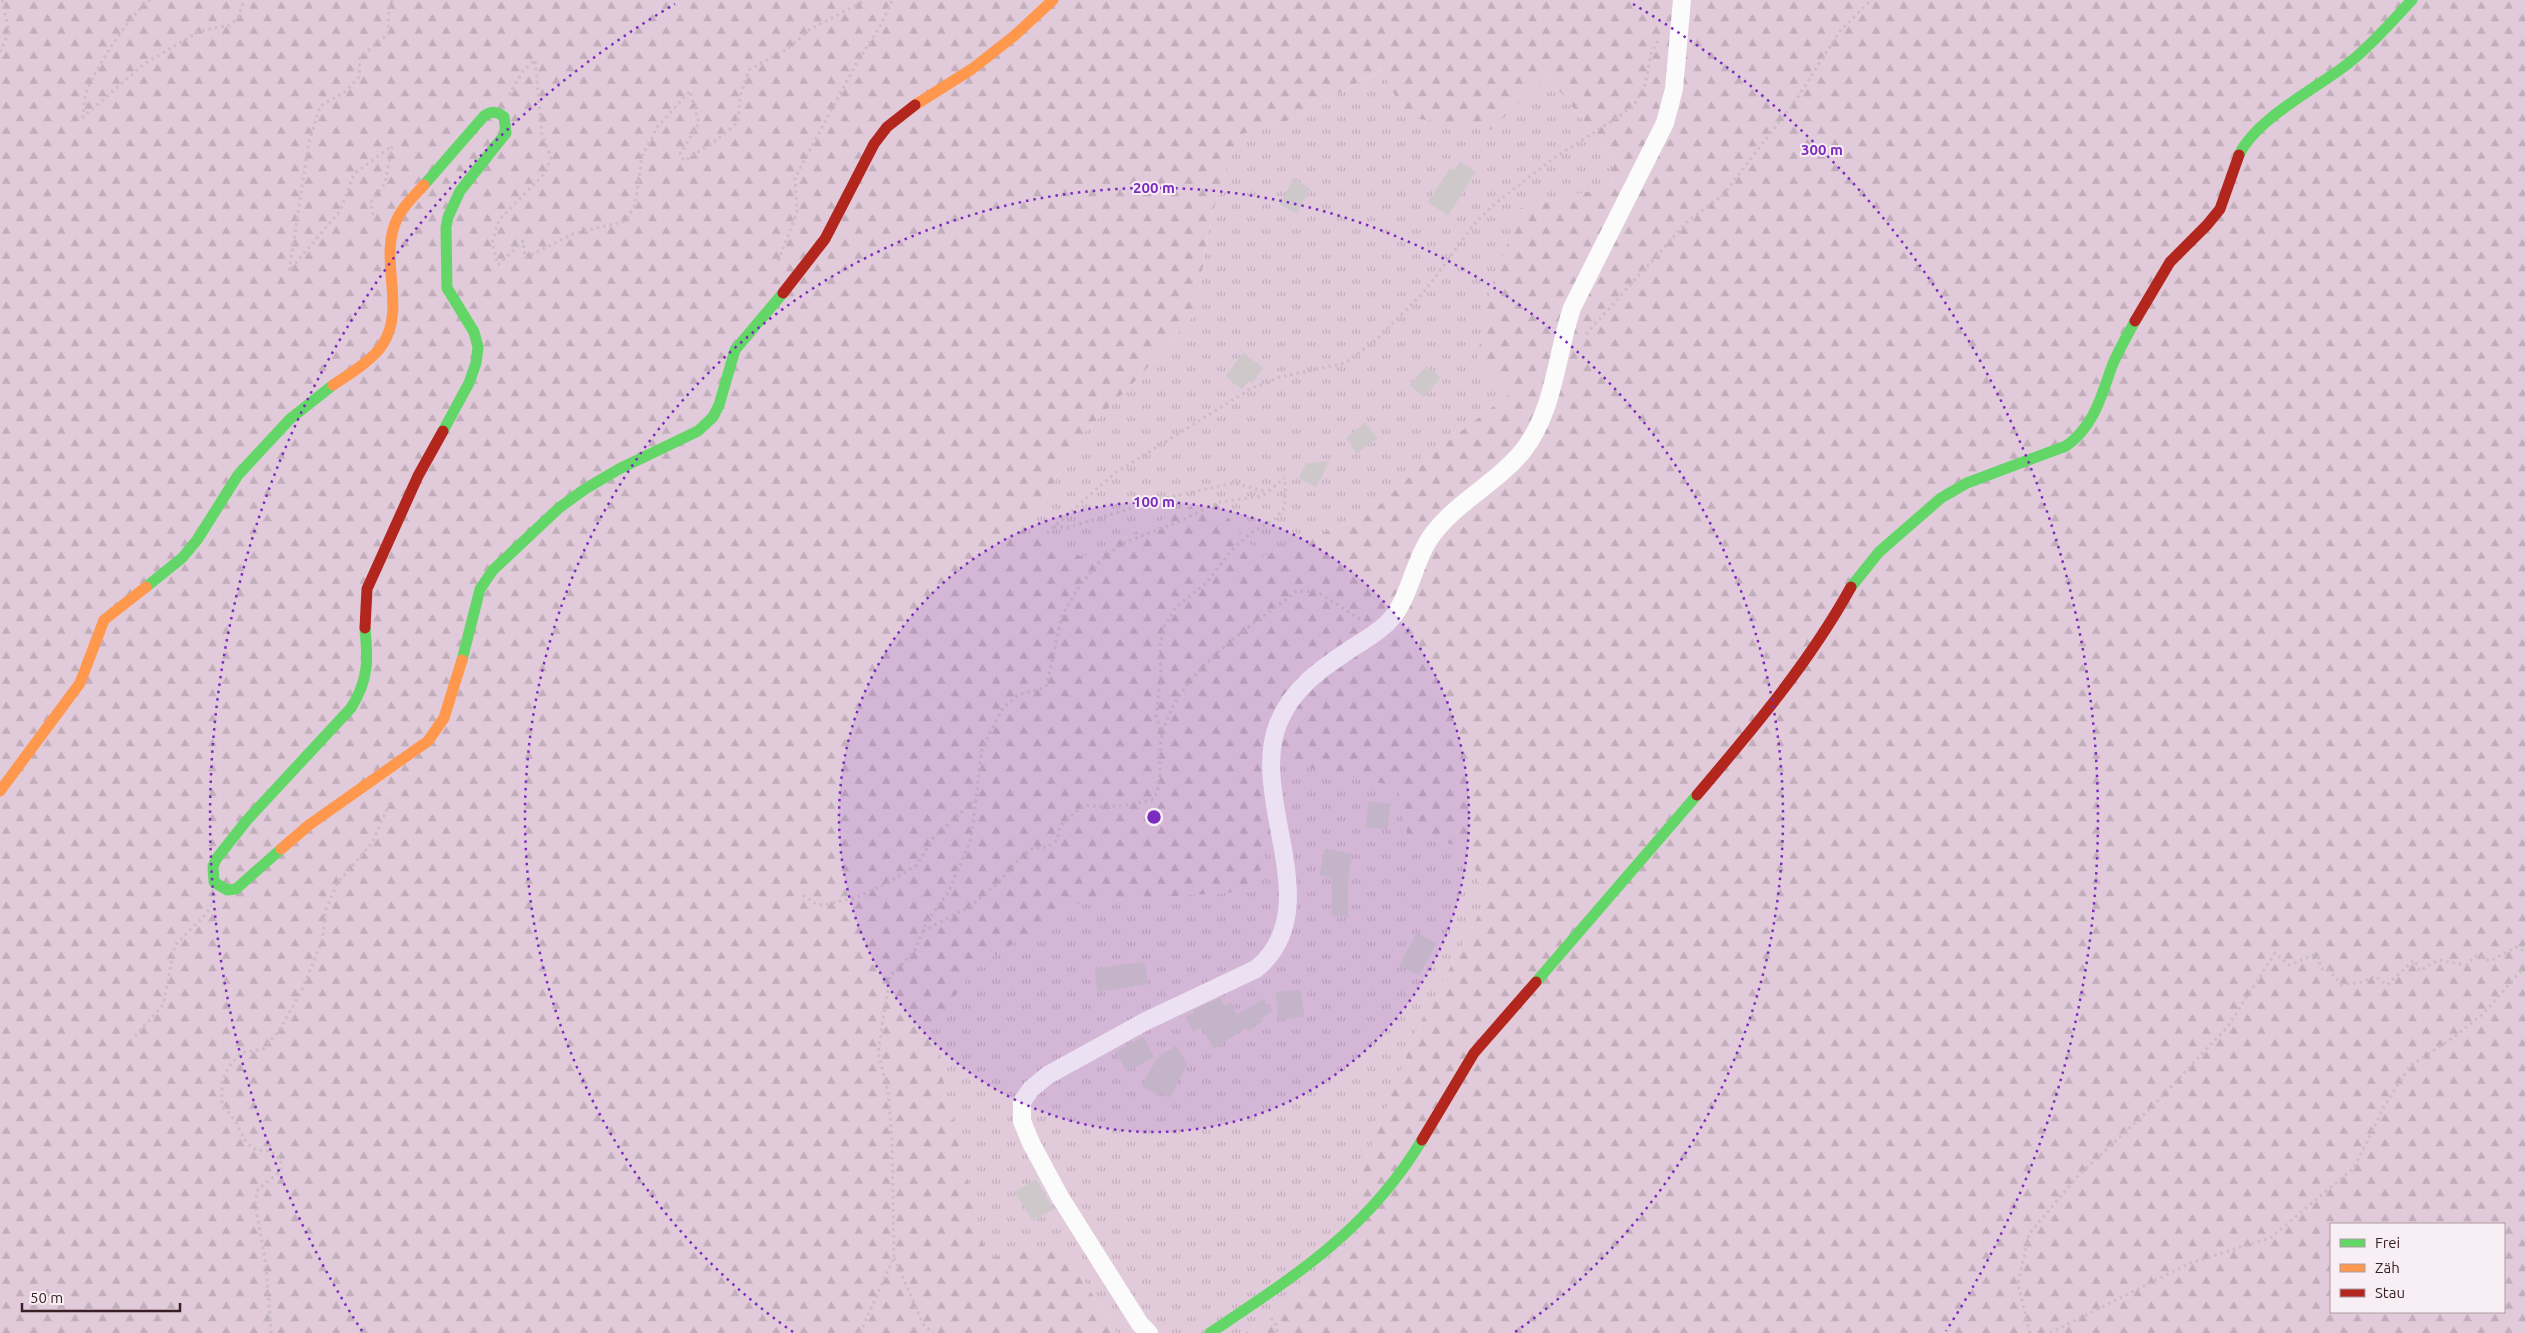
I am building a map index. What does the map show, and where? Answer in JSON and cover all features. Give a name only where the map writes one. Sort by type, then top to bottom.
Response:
[{"type":"street","points":[[0,791],[80,683],[104,620],[182,558],[198,540],[238,475],[290,419],[360,366],[383,346],[393,321],[390,242],[397,218],[407,203],[455,152],[484,116],[491,112],[499,113],[504,117],[506,133],[460,192],[452,206],[446,227],[448,288],[452,300],[474,332],[478,347],[476,363],[470,383],[418,476],[367,589],[364,614],[368,659],[365,679],[359,695],[351,708],[247,820],[217,858],[213,866],[213,875],[219,886],[227,890],[236,889],[309,824],[428,741],[444,718],[474,619],[480,589],[492,570],[559,508],[585,489],[619,469],[698,431],[707,424],[719,404],[735,350],[806,266],[826,239],[874,144],[887,127],[921,100],[972,69],[1014,36],[1053,0]]},
{"type":"street","points":[[1149,1333],[1140,1324],[1056,1189],[1025,1130],[1021,1114],[1022,1102],[1031,1089],[1048,1075],[1144,1022],[1249,972],[1274,951],[1281,941],[1287,911],[1283,847],[1274,801],[1272,767],[1274,736],[1278,724],[1296,693],[1314,673],[1380,630],[1391,620],[1405,598],[1424,547],[1431,536],[1442,523],[1521,453],[1541,418],[1549,397],[1565,328],[1572,308],[1666,123],[1674,89],[1682,0]]},
{"type":"street","points":[[1210,1333],[1321,1253],[1377,1203],[1398,1175],[1456,1078],[1474,1053],[1731,755],[1806,659],[1830,625],[1854,582],[1879,552],[1941,498],[1967,483],[2066,446],[2078,439],[2086,430],[2095,412],[2118,354],[2166,268],[2220,209],[2227,196],[2237,158],[2245,144],[2261,128],[2350,63],[2412,0]]},
{"type":"path","points":[[0,52],[9,32],[2,0]]},
{"type":"path","points":[[150,0],[143,5],[114,43],[86,91],[83,117],[144,64],[200,31],[230,25],[238,18],[244,0]]},
{"type":"path","points":[[374,221],[371,202],[385,182],[392,146],[354,174],[340,212],[289,271],[308,142],[320,106],[345,92],[359,77],[360,57],[388,34],[389,5],[393,0]]},
{"type":"path","points":[[499,113],[523,72],[535,60],[542,135],[551,157],[546,172],[499,220],[492,243],[498,265],[522,242],[525,258],[573,234],[626,221],[635,205],[642,156],[658,126],[690,90],[699,123],[680,154],[684,161],[718,139],[738,122],[740,96],[749,70],[787,49],[808,30],[866,0]]},
{"type":"path","points":[[774,269],[797,213],[795,178],[856,64],[882,23],[892,0]]},
{"type":"path","points":[[1582,338],[1689,220],[1723,195],[1796,100],[1840,31],[1871,0]]},
{"type":"path","points":[[1046,532],[1115,473],[1252,388],[1280,377],[1345,363],[1376,340],[1424,292],[1475,223],[1497,202],[1551,160],[1618,117],[1634,104],[1644,90],[1651,54],[1660,38]]},
{"type":"path","points":[[860,1333],[894,1257],[895,1215],[892,1139],[888,1092],[878,1052],[890,976],[914,952],[927,921],[948,893],[971,839],[982,748],[1003,708],[1018,695],[1046,687],[1062,616],[1078,588],[1101,560],[1123,544],[1180,521],[1220,502],[1262,496],[1285,478],[1285,507],[1274,519],[1251,532],[1233,548],[1206,583],[1176,607],[1165,625],[1160,645],[1156,715],[1162,736],[1160,787],[1154,800],[1104,807],[1084,804],[1060,826],[1057,840],[1048,847],[1033,848],[1018,860],[1000,881],[971,906],[935,927],[923,931]]},
{"type":"path","points":[[1054,526],[1066,528],[1165,498],[1234,483],[1267,492]]},
{"type":"path","points":[[1162,736],[1184,687],[1226,646],[1297,591],[1317,592],[1380,630]]},
{"type":"path","points":[[271,1333],[266,1265],[255,1203],[258,1189],[281,1171],[281,1160],[271,1151],[256,1150],[246,1142],[236,1122],[222,1104],[222,1082],[228,1068],[242,1053],[263,1050],[279,1031],[302,990],[322,941],[326,909],[338,882],[372,843],[387,812],[389,804],[385,797],[378,803]]},
{"type":"path","points":[[803,896],[816,904],[824,905],[858,897],[887,883],[917,866],[933,838],[976,798]]},
{"type":"path","points":[[134,1036],[163,1005],[175,945],[207,913],[219,886]]},
{"type":"path","points":[[2030,1333],[2018,1284],[2029,1234],[2077,1177],[2154,1104],[2228,1026],[2274,953],[2290,965],[2316,954],[2322,969],[2329,970],[2342,985],[2361,982],[2376,976],[2387,985],[2414,960],[2420,971],[2438,960],[2466,965],[2477,955],[2490,961],[2516,946],[2525,951]]},
{"type":"path","points":[[2050,1333],[2190,1263],[2270,1238],[2354,1168],[2384,1107],[2409,1067],[2454,1037],[2484,1013],[2525,966]]},
{"type":"path","points":[[894,1257],[924,1324],[933,1333]]},
{"type":"green space","points":[[0,0],[2525,0],[2525,1333],[1245,1333],[1354,1252],[1359,1178],[1416,1031],[1485,903],[1469,848],[1407,835],[1399,787],[1316,770],[1290,758],[1265,771],[1280,795],[1255,891],[1081,902],[976,966],[931,1031],[987,1258],[1061,1245],[1117,1333],[0,1333]],"holes":[[[1381,70],[1407,117],[1491,130],[1547,75],[1613,158],[1611,186],[1520,208],[1485,306],[1477,364],[1513,391],[1441,447],[1370,514],[1261,557],[1211,497],[1083,557],[1026,534],[1077,440],[1140,376],[1195,314],[1211,217],[1239,135],[1290,120]]]},
{"type":"green space","points":[[1382,70],[1491,130],[1547,75],[1613,158],[1611,186],[1520,208],[1514,391],[1441,447],[1370,514],[1261,557],[1211,497],[1083,557],[1026,534],[1077,440],[1140,376],[1195,314],[1211,217],[1239,135],[1290,120]]},
{"type":"green space","points":[[1290,757],[1316,770],[1399,787],[1407,835],[1469,848],[1485,903],[1416,1031],[1359,1178],[1354,1252],[1245,1333],[1117,1333],[1061,1245],[987,1258],[930,1031],[976,966],[1081,902],[1255,891],[1265,771]]},
{"type":"building","points":[[1460,162],[1475,172],[1448,215],[1428,202],[1450,169],[1454,171]]},
{"type":"building","points":[[1294,179],[1310,189],[1296,213],[1280,204]]},
{"type":"building","points":[[1243,353],[1263,368],[1252,383],[1249,380],[1242,389],[1226,376]]},
{"type":"building","points":[[1427,366],[1440,378],[1424,397],[1410,385]]},
{"type":"building","points":[[1365,423],[1377,438],[1357,453],[1346,438]]},
{"type":"building","points":[[1329,461],[1316,487],[1299,478],[1306,464]]},
{"type":"building","points":[[1369,802],[1390,804],[1387,829],[1366,827]]},
{"type":"building","points":[[1325,849],[1352,854],[1348,877],[1348,916],[1332,916],[1332,877],[1320,875]]},
{"type":"building","points":[[1417,933],[1436,944],[1419,975],[1400,965]]},
{"type":"building","points":[[1144,962],[1148,984],[1098,991],[1095,969]]},
{"type":"building","points":[[1300,990],[1304,1016],[1279,1020],[1276,993]]},
{"type":"building","points":[[1220,998],[1224,1006],[1231,1003],[1237,1015],[1264,999],[1272,1011],[1260,1019],[1262,1022],[1248,1031],[1247,1027],[1214,1048],[1201,1027],[1193,1031],[1186,1017],[1194,1013],[1193,1011]]},
{"type":"building","points":[[1143,1037],[1154,1057],[1127,1071],[1116,1052]]},
{"type":"building","points":[[1176,1046],[1187,1064],[1170,1097],[1161,1092],[1159,1095],[1142,1086],[1158,1057]]},
{"type":"building","points":[[1036,1180],[1053,1209],[1033,1221],[1015,1192]]},
{"type":"traffic: fast","points":[[2239,155],[2247,141],[2273,116],[2337,72],[2358,55],[2412,0]]},
{"type":"traffic: fast","points":[[424,185],[484,116],[494,112],[504,117],[506,133],[460,191],[448,217],[446,227],[447,288],[474,332],[478,347],[476,363],[469,383],[443,431]]},
{"type":"traffic: fast","points":[[462,660],[480,589],[493,570],[559,508],[585,489],[619,469],[698,431],[713,417],[719,405],[735,350],[783,293]]},
{"type":"traffic: fast","points":[[1851,587],[1879,552],[1941,498],[1967,483],[2066,446],[2076,438],[2090,420],[2100,400],[2114,360],[2135,321]]},
{"type":"traffic: fast","points":[[146,587],[182,558],[197,540],[238,475],[290,419],[333,385]]},
{"type":"traffic: fast","points":[[281,849],[236,889],[227,890],[214,882],[213,866],[217,858],[247,820],[351,708],[357,698],[366,669],[365,628]]},
{"type":"traffic: fast","points":[[1536,982],[1697,795]]},
{"type":"traffic: fast","points":[[1210,1333],[1300,1271],[1354,1226],[1401,1172],[1422,1140]]},
{"type":"traffic: slow","points":[[915,105],[972,69],[1014,36],[1053,0]]},
{"type":"traffic: slow","points":[[333,385],[353,372],[379,350],[390,329],[393,314],[390,265],[392,232],[400,213],[424,185]]},
{"type":"traffic: slow","points":[[0,791],[80,683],[104,620],[146,587]]},
{"type":"traffic: slow","points":[[281,849],[309,825],[428,741],[444,718],[462,660]]},
{"type":"traffic: jam","points":[[783,293],[825,239],[874,144],[887,127],[915,105]]},
{"type":"traffic: jam","points":[[2135,321],[2170,262],[2207,225],[2220,209],[2239,155]]},
{"type":"traffic: jam","points":[[365,628],[367,589],[418,476],[443,431]]},
{"type":"traffic: jam","points":[[1697,795],[1799,669],[1851,587]]},
{"type":"traffic: jam","points":[[1422,1140],[1474,1053],[1536,982]]}]
